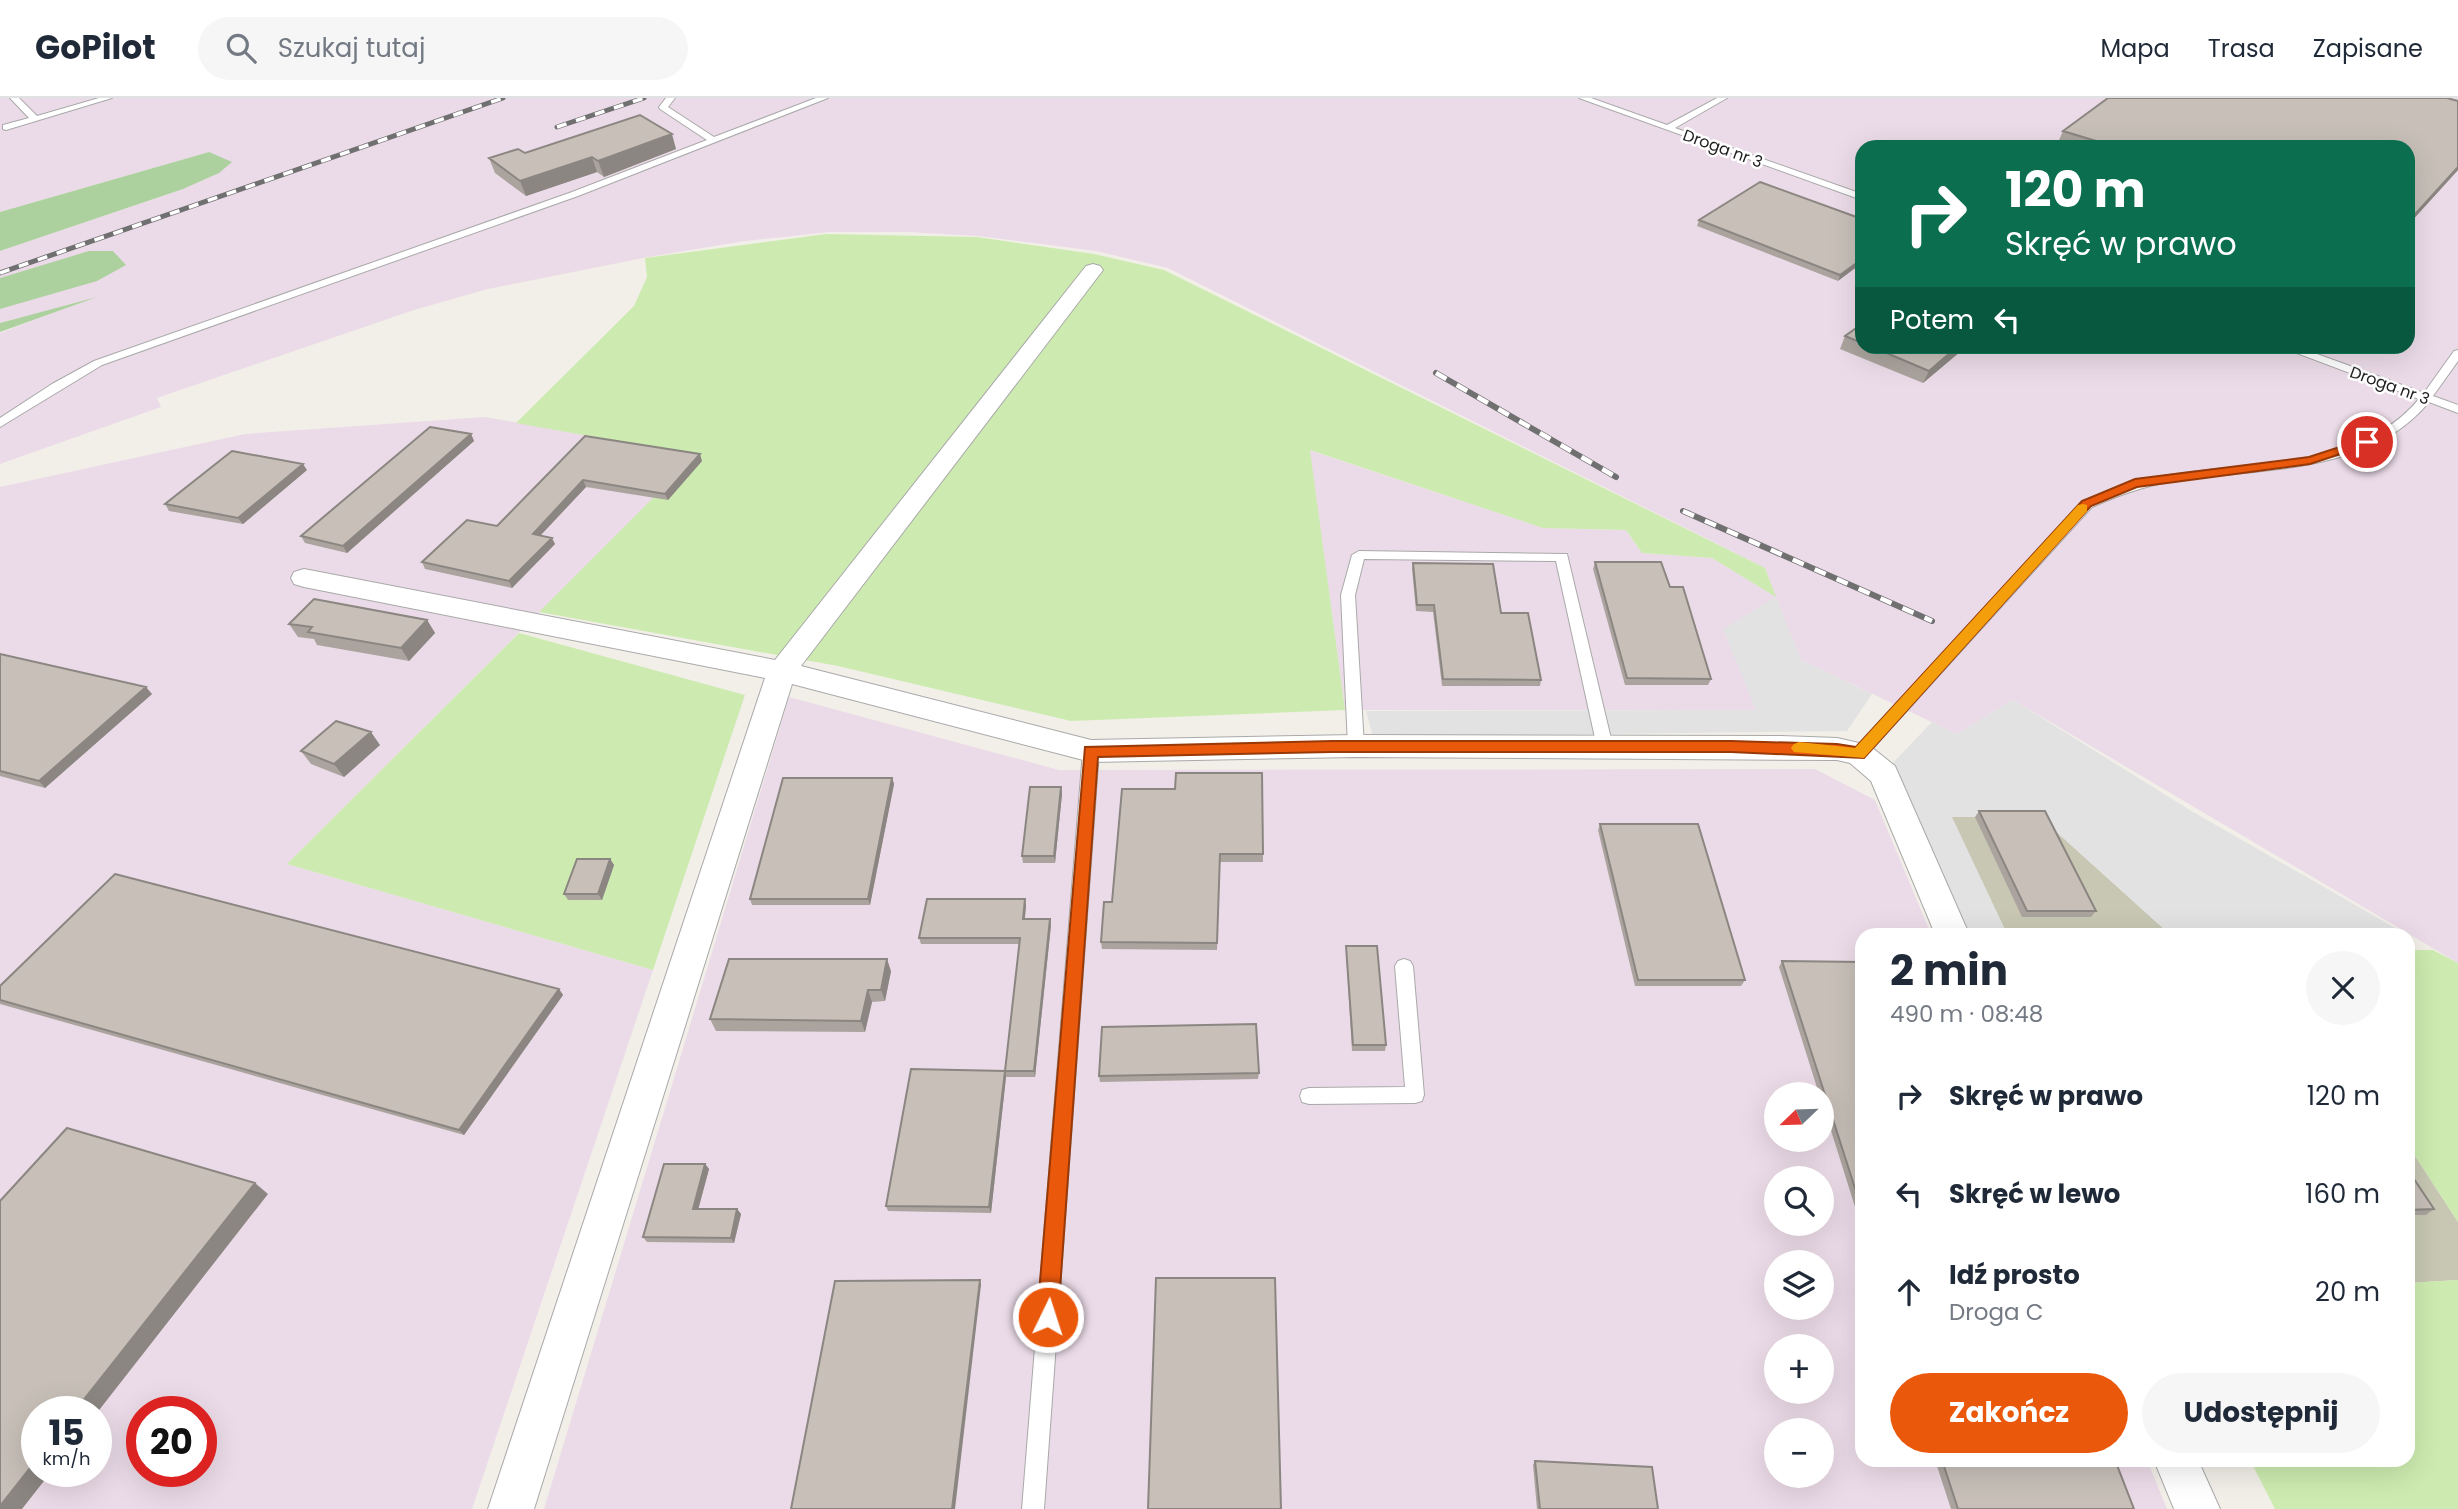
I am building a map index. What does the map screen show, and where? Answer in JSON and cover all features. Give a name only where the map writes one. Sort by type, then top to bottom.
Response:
[{"type":"street","points":[[511,1509],[782,671],[1093,270]]},
{"type":"street","points":[[304,578],[782,671],[1091,751],[1356,746],[1837,749],[1859,754],[1884,774],[1949,928]]},
{"type":"street","points":[[2179,1467],[2197,1509]]},
{"type":"lane","points":[[14,98],[35,119]]},
{"type":"lane","points":[[2,125],[35,119],[108,98]]},
{"type":"lane","points":[[671,98],[663,107],[714,141]]},
{"type":"lane","points":[[0,423],[56,386],[98,363],[575,194],[824,98]]},
{"type":"lane","name":"Droga nr 3","points":[[1583,98],[1855,195]]},
{"type":"lane","points":[[1668,128],[1723,98]]},
{"type":"lane","points":[[1859,754],[2087,503],[2135,483],[2165,477],[2282,464],[2340,452],[2392,429],[2414,412],[2458,353]]},
{"type":"lane","name":"Droga nr 3","points":[[2305,354],[2458,409]]},
{"type":"lane","points":[[1356,746],[1348,594],[1359,555],[1562,557],[1605,747]]},
{"type":"lane","points":[[1033,1509],[1091,751]]},
{"type":"lane","points":[[1310,1096],[1415,1095],[1404,966]]},
{"type":"shaded area","points":[[0,98],[2458,98],[2458,963],[2415,938],[2415,928],[2399,928],[2013,700],[1957,734],[1801,660],[1756,710],[1345,710],[1309,450],[1543,528],[1626,530],[1642,553],[1712,558],[1775,596],[1765,568],[1168,268],[1096,251],[978,236],[908,232],[829,232],[745,241],[648,257],[488,289],[414,310],[157,398],[161,407],[0,464],[0,333],[87,300],[0,323],[0,251],[183,189],[209,152],[0,212]]},
{"type":"shaded area","points":[[485,417],[697,455],[287,864],[653,970],[472,1509],[0,1509],[0,487],[245,434]]},
{"type":"shaded area","points":[[1776,597],[1801,660],[1872,694],[1847,731],[1373,737],[1366,711],[1756,710],[1723,629]]},
{"type":"shaded area","points":[[789,697],[1059,770],[1815,769],[1875,800],[1928,928],[1855,928],[1855,1467],[2150,1467],[2167,1509],[544,1509]]},
{"type":"shaded area","points":[[2013,700],[2193,812],[2396,928],[2163,928],[2040,817],[1952,817],[2004,928],[1964,928],[1889,767],[1932,722],[1957,734]]},
{"type":"shaded area","points":[[1951,817],[2040,817],[2163,928],[2004,928]]},
{"type":"shaded area","points":[[2415,1156],[2458,1222],[2458,1280],[2415,1283]]},
{"type":"green space","points":[[209,152],[232,162],[219,173],[183,189],[0,251],[0,212]]},
{"type":"green space","points":[[826,234],[977,237],[1094,254],[1164,270],[1765,568],[1776,597],[1712,558],[1642,553],[1626,530],[1543,528],[1310,450],[1345,710],[1071,721],[838,666],[539,612],[696,455],[516,423],[634,306],[647,277],[645,258]]},
{"type":"green space","points":[[89,251],[113,251],[126,265],[97,281],[0,309],[0,278]]},
{"type":"green space","points":[[97,297],[0,332],[0,323]]},
{"type":"green space","points":[[519,633],[745,695],[653,970],[287,864]]},
{"type":"green space","points":[[2415,950],[2433,950],[2458,963],[2458,1222],[2415,1156]]},
{"type":"green space","points":[[2458,1280],[2458,1509],[2275,1509],[2254,1467],[2415,1467],[2415,1283]]},
{"type":"building","points":[[2108,98],[2447,98],[2458,101],[2458,167],[2415,214],[2415,140],[2093,140],[2063,131]]},
{"type":"building","points":[[640,115],[672,134],[598,161],[592,157],[520,181],[489,158],[518,149],[525,153]]},
{"type":"building","points":[[1760,182],[1855,216],[1855,264],[1840,275],[1699,220]]},
{"type":"building","points":[[1855,329],[1855,340],[1845,336]]},
{"type":"building","points":[[1889,354],[1949,354],[1929,371]]},
{"type":"building","points":[[430,427],[471,434],[343,546],[301,536]]},
{"type":"building","points":[[585,436],[700,454],[665,494],[583,480],[533,534],[552,538],[509,581],[422,562],[467,520],[497,526]]},
{"type":"building","points":[[232,451],[303,464],[238,518],[165,504]]},
{"type":"building","points":[[1595,562],[1661,562],[1670,587],[1683,587],[1711,679],[1627,678]]},
{"type":"building","points":[[1413,563],[1493,564],[1501,613],[1528,613],[1541,680],[1443,679],[1434,605],[1417,605]]},
{"type":"building","points":[[314,599],[427,620],[401,648],[308,632],[312,627],[289,624]]},
{"type":"building","points":[[0,654],[146,687],[39,781],[0,771]]},
{"type":"building","points":[[336,721],[371,732],[334,764],[301,751]]},
{"type":"building","points":[[1176,773],[1262,773],[1263,854],[1220,854],[1217,943],[1101,942],[1104,902],[1112,902],[1122,789],[1175,789]]},
{"type":"building","points":[[783,778],[892,778],[868,899],[750,899]]},
{"type":"building","points":[[1030,787],[1061,787],[1054,856],[1022,856]]},
{"type":"building","points":[[1979,811],[2045,811],[2096,911],[2027,911]]},
{"type":"building","points":[[1600,824],[1698,824],[1745,980],[1638,980]]},
{"type":"building","points":[[577,859],[610,859],[598,894],[564,894]]},
{"type":"building","points":[[115,874],[559,989],[459,1130],[0,1000],[0,986]]},
{"type":"building","points":[[927,899],[1025,899],[1023,919],[1050,919],[1034,1071],[1005,1071],[1020,938],[919,938]]},
{"type":"building","points":[[1346,946],[1377,946],[1386,1045],[1353,1045]]},
{"type":"building","points":[[729,959],[887,959],[881,990],[868,990],[861,1021],[710,1019]]},
{"type":"building","points":[[1782,961],[1855,962],[1855,1188],[1834,1123],[1834,1082],[1821,1082]]},
{"type":"building","points":[[1256,1024],[1259,1073],[1099,1076],[1102,1027]]},
{"type":"building","points":[[911,1069],[1005,1071],[989,1207],[886,1206]]},
{"type":"building","points":[[67,1128],[255,1183],[87,1396],[21,1396],[21,1479],[0,1506],[0,1201]]},
{"type":"building","points":[[664,1164],[705,1164],[693,1209],[737,1209],[731,1238],[643,1237]]},
{"type":"building","points":[[2415,1180],[2434,1209],[2415,1210]]},
{"type":"building","points":[[1156,1278],[1275,1278],[1281,1509],[1148,1509]]},
{"type":"building","points":[[980,1280],[952,1509],[791,1509],[835,1281]]},
{"type":"building","points":[[1535,1461],[1652,1467],[1658,1509],[1540,1509]]},
{"type":"building","points":[[1944,1467],[2118,1467],[2134,1509],[1958,1509]]},
{"type":"railway","points":[[0,273],[503,98]]},
{"type":"railway","points":[[557,127],[644,98]]},
{"type":"railway","points":[[1436,373],[1616,477]]},
{"type":"railway","points":[[1683,511],[1932,621]]},
{"type":"slow traffic","points":[[1799,748],[1837,749],[1859,754],[2083,508]]},
{"type":"route","points":[[1048,1317],[1091,751],[1332,746],[1781,747],[1837,749],[1859,754],[2087,503],[2135,483],[2310,460],[2367,442]]}]
